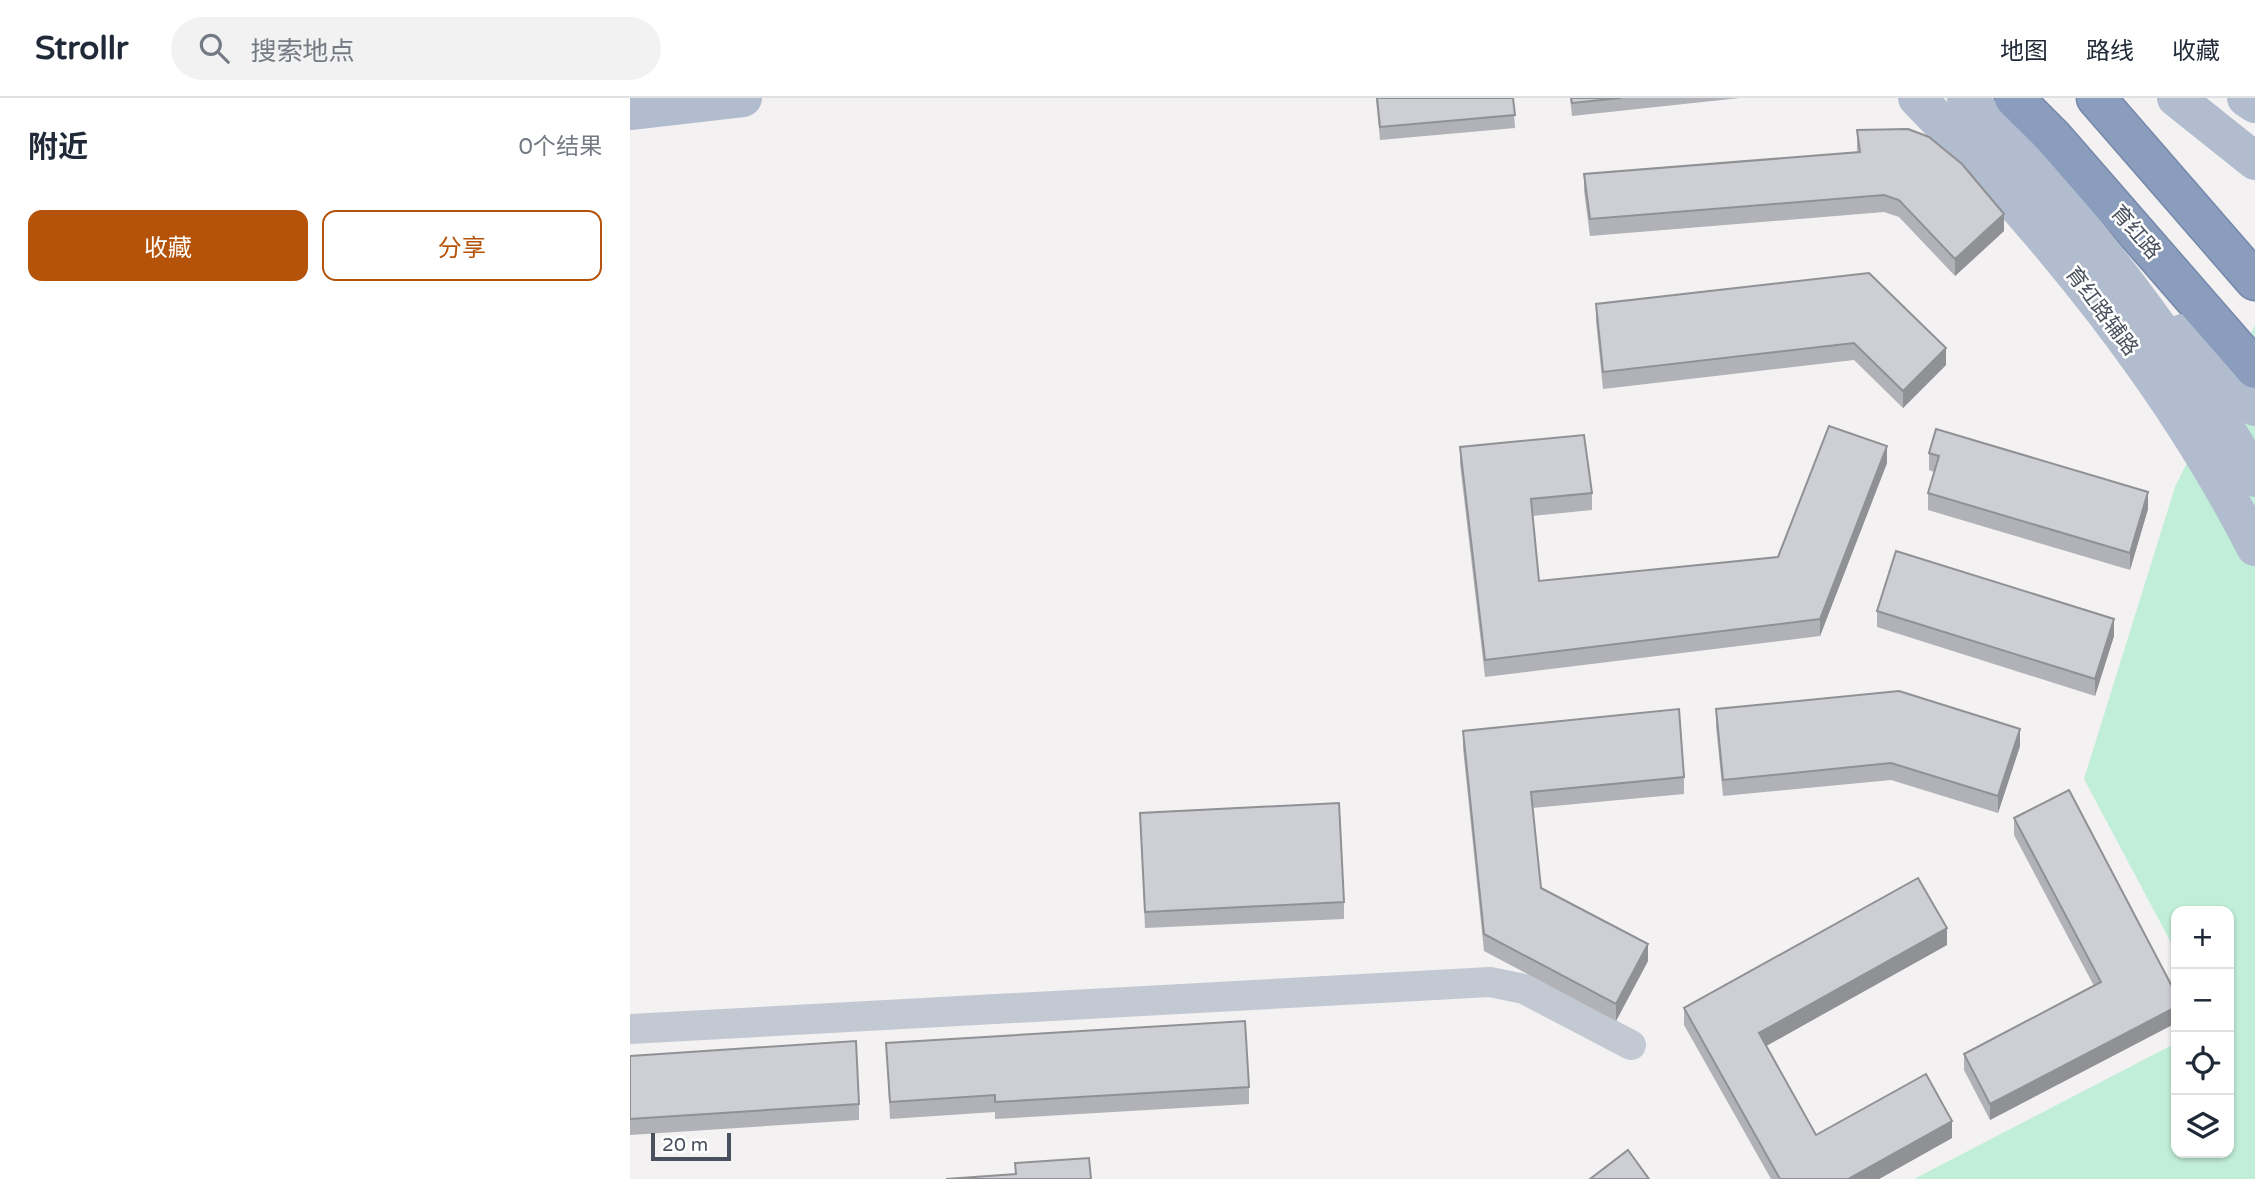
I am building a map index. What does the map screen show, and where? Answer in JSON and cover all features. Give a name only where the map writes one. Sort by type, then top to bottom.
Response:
[{"type":"highway","name":"育红路","points":[[2014,98],[2053,137],[2255,369]]},
{"type":"highway","points":[[2096,98],[2255,281]]},
{"type":"main road","points":[[630,111],[743,98]]},
{"type":"main road","name":"育红路辅路","points":[[1917,98],[2030,218],[2082,284],[2147,371],[2213,468],[2255,547]]},
{"type":"main road","points":[[1966,98],[2025,159],[2096,243],[2166,338],[2255,478]]},
{"type":"main road","points":[[2176,98],[2255,161]]},
{"type":"main road","points":[[2209,98],[2255,128]]},
{"type":"main road","points":[[2246,98],[2255,104]]},
{"type":"main road","points":[[2096,243],[2255,407]]},
{"type":"street","points":[[630,1029],[1490,982],[1524,989],[1631,1045]]},
{"type":"green space","points":[[2255,325],[2255,1179],[1914,1179],[2171,1046],[2171,1158],[2234,1158],[2234,906],[2171,906],[2171,943],[2084,779],[2175,487]]},
{"type":"building","points":[[1377,98],[1513,98],[1515,115],[1380,127]]},
{"type":"building","points":[[1571,98],[1621,98],[1572,103]]},
{"type":"building","points":[[1908,129],[1929,137],[1962,164],[2004,214],[1955,259],[1899,200],[1884,195],[1590,219],[1584,174],[1860,152],[1857,130]]},
{"type":"building","points":[[1869,273],[1946,348],[1903,391],[1854,343],[1603,372],[1596,304]]},
{"type":"building","points":[[1829,426],[1887,446],[1820,619],[1485,660],[1460,447],[1584,435],[1592,493],[1531,499],[1539,581],[1778,557]]},
{"type":"building","points":[[1936,429],[2148,492],[2130,553],[1928,493],[1939,456],[1929,453]]},
{"type":"building","points":[[1896,551],[2114,619],[2095,679],[1877,611]]},
{"type":"building","points":[[1899,691],[2020,729],[1998,796],[1891,763],[1723,780],[1716,709]]},
{"type":"building","points":[[1679,709],[1684,777],[1531,792],[1541,888],[1648,944],[1616,1004],[1484,934],[1463,731]]},
{"type":"building","points":[[2069,790],[2171,984],[2171,1010],[1990,1104],[1964,1054],[2101,982],[2014,818]]},
{"type":"building","points":[[1339,803],[1344,902],[1145,912],[1140,813]]},
{"type":"building","points":[[1918,878],[1947,928],[1759,1033],[1816,1135],[1926,1074],[1952,1121],[1848,1179],[1780,1179],[1684,1008]]},
{"type":"building","points":[[1245,1021],[1249,1087],[995,1102],[995,1095],[890,1102],[886,1043]]},
{"type":"building","points":[[856,1041],[859,1104],[630,1119],[630,1056]]},
{"type":"building","points":[[1628,1150],[1649,1179],[1590,1179]]},
{"type":"building","points":[[1089,1158],[1091,1179],[946,1179],[1016,1174],[1015,1163]]}]
